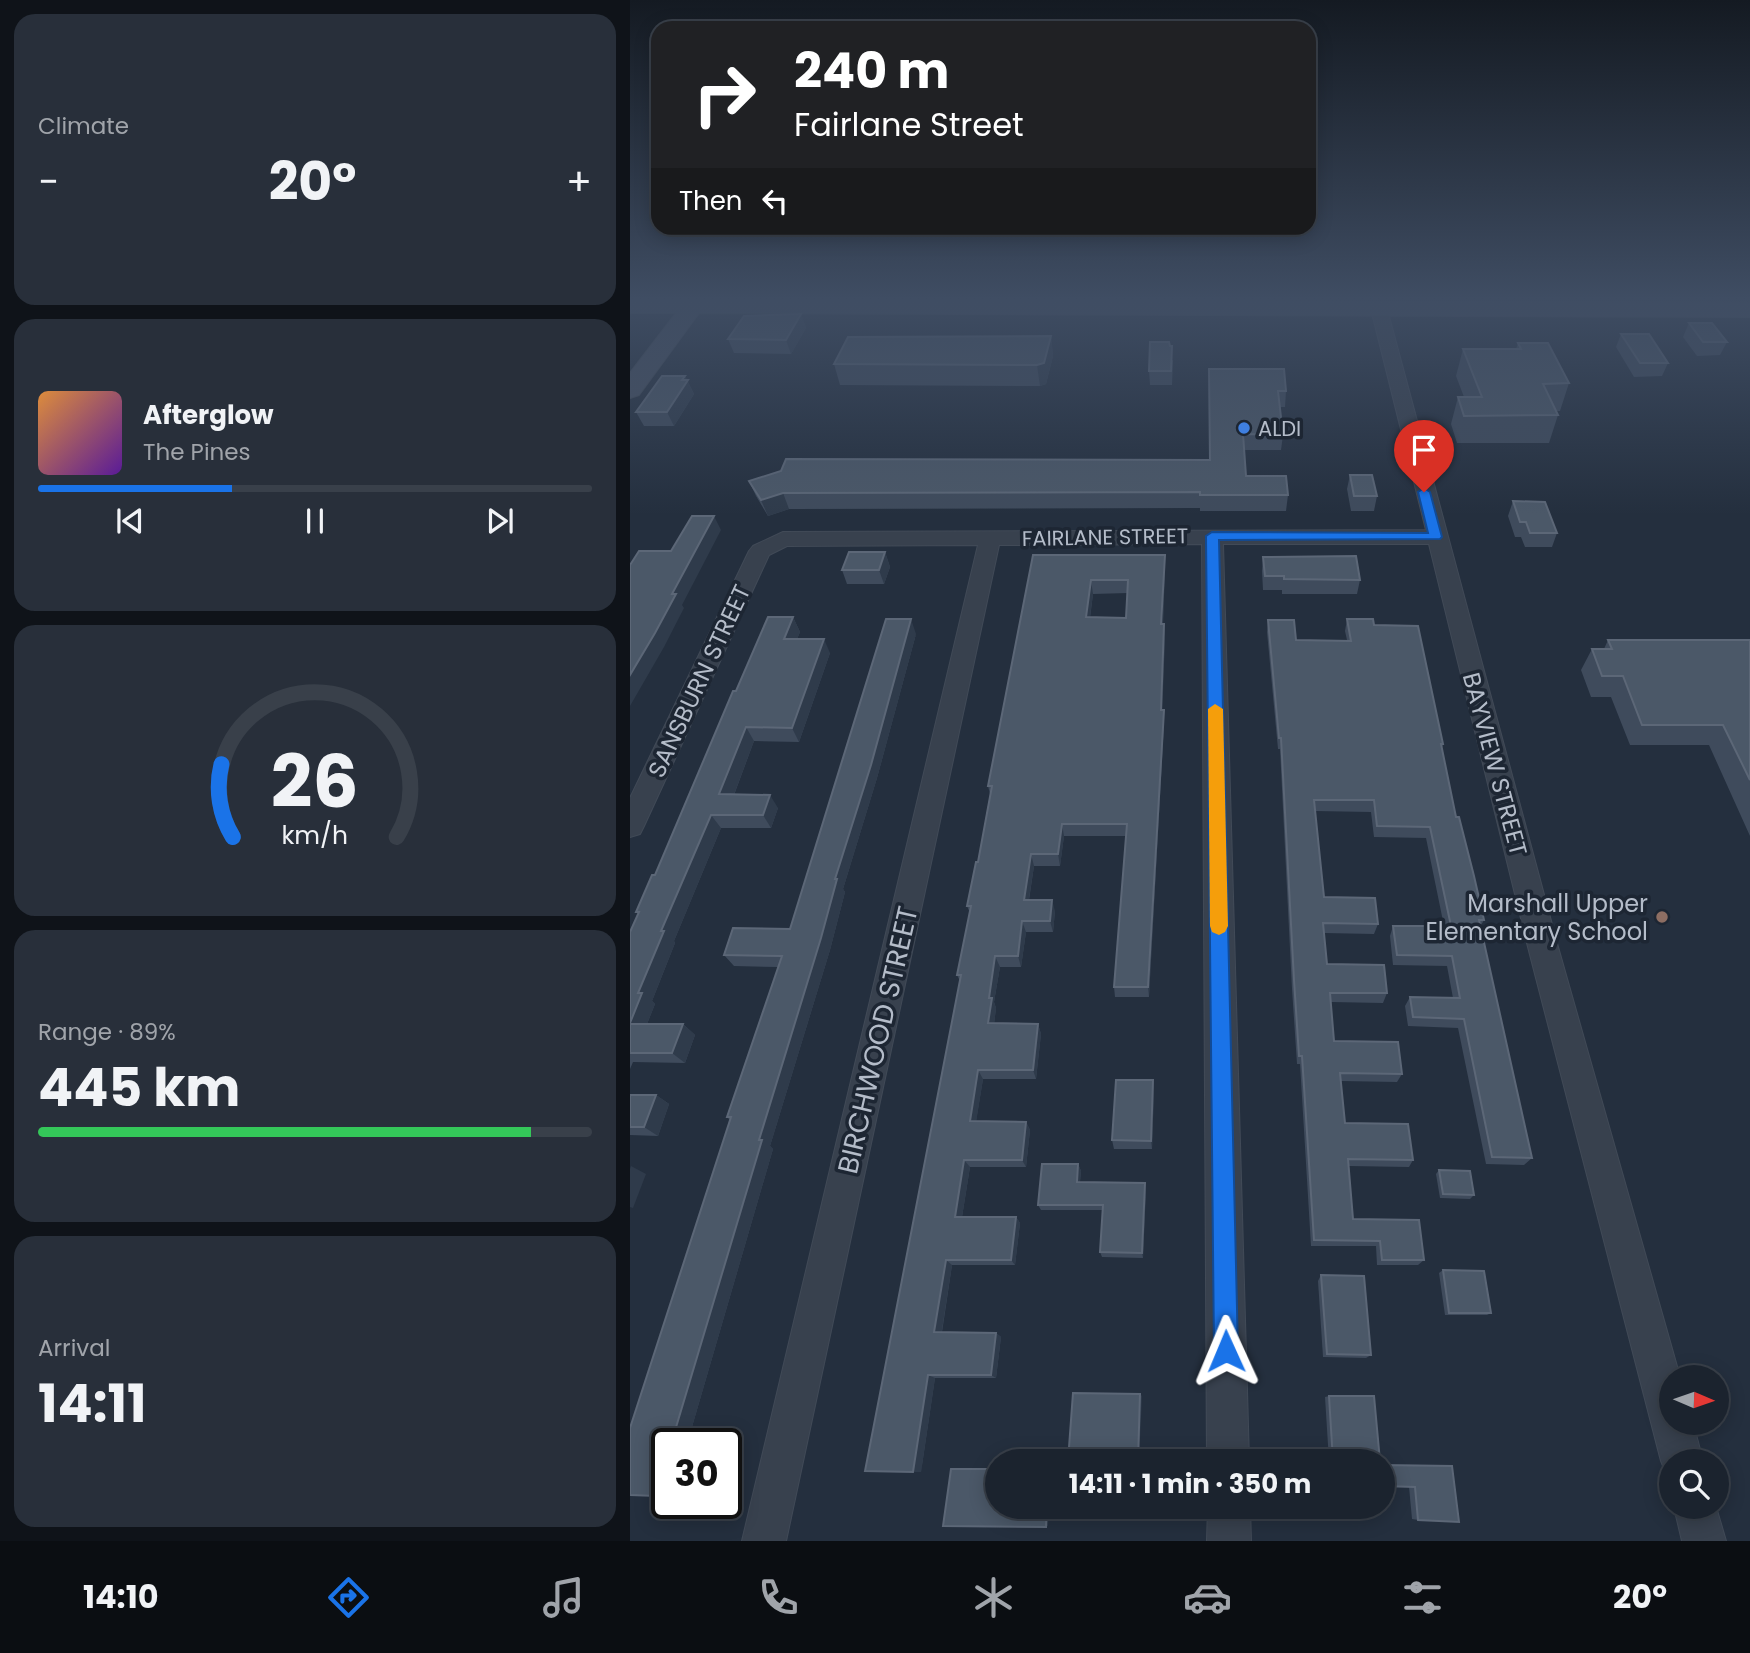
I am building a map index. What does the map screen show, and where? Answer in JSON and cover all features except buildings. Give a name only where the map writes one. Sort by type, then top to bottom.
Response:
[{"type":"main road","points":[[630,390],[644,371]]},
{"type":"street","name":"BAYVIEW STREET","points":[[1394,371],[1436,537],[1659,1373]]},
{"type":"street","points":[[1212,536],[1228,1449]]},
{"type":"street","name":"FAIRLANE STREET","points":[[775,542],[790,538],[1436,537]]},
{"type":"street","name":"BIRCHWOOD STREET","points":[[764,1541],[990,539]]},
{"type":"street","name":"SANSBURN STREET","points":[[630,826],[761,551],[775,542]]},
{"type":"street","points":[[1228,1519],[1229,1541]]},
{"type":"street","points":[[1698,1519],[1704,1541]]},
{"type":"slow traffic","points":[[1215,709],[1219,926]]},
{"type":"place","name":"ALDI","points":[[1244,428]]},
{"type":"place","name":"Marshall Upper Elementary School","points":[[1662,917]]},
{"type":"route","points":[[1226,1351],[1212,536],[1436,537],[1424,492]]}]
